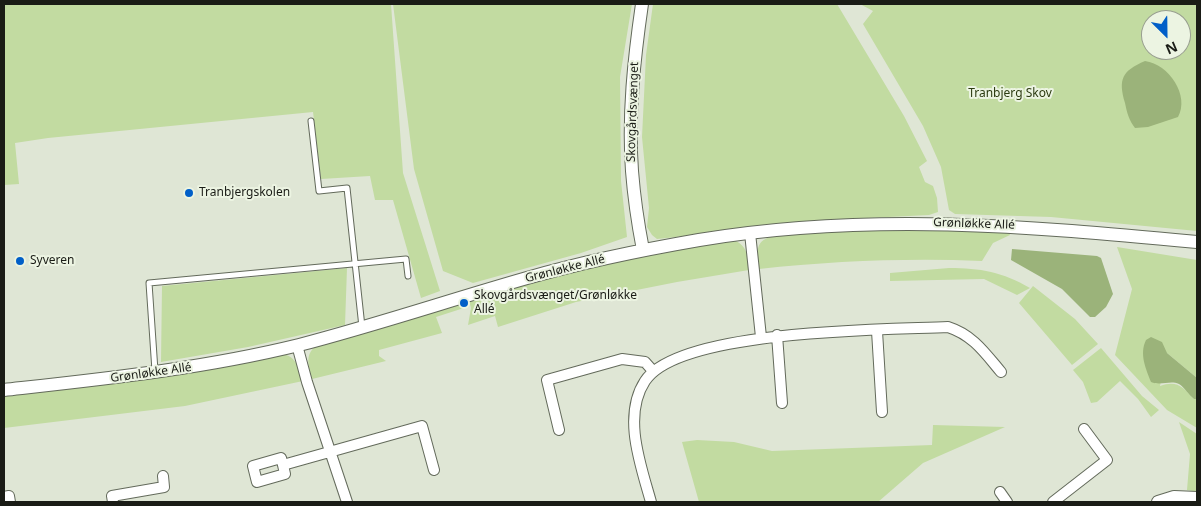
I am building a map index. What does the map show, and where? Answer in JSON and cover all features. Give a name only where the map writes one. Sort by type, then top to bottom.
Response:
[{"type":"street","name":"Skovgårdsvænget","points":[[642,4],[635,56],[631,122],[632,170],[643,250]]},
{"type":"street","name":"Grønløkke Allé","points":[[4,390],[155,374],[234,360],[362,328],[526,278],[643,250],[750,233],[822,226],[940,222],[1073,229],[1197,242]]},
{"type":"street","points":[[750,233],[761,337]]},
{"type":"street","points":[[651,502],[639,458],[635,410],[644,382],[653,371],[681,357],[761,337],[777,335],[948,327],[963,332],[975,340],[1001,372]]},
{"type":"street","points":[[877,331],[882,412]]},
{"type":"street","points":[[777,335],[782,403]]},
{"type":"street","points":[[298,345],[306,382],[347,502]]},
{"type":"street","points":[[559,430],[547,380],[622,359],[645,362],[653,371]]},
{"type":"street","points":[[283,465],[422,426],[434,470]]},
{"type":"street","points":[[1053,502],[1107,460],[1084,429]]},
{"type":"street","points":[[113,502],[112,496],[164,487],[163,476]]},
{"type":"street","points":[[1000,492],[1007,502]]},
{"type":"street","points":[[4,497],[9,496],[10,502]]},
{"type":"street","points":[[1158,502],[1174,497],[1197,498]]},
{"type":"lane","points":[[311,121],[320,191],[347,188],[362,328]]},
{"type":"lane","points":[[155,374],[149,284],[406,259],[408,276]]},
{"type":"green space","points":[[4,4],[391,4],[403,173],[440,291],[421,298],[393,200],[375,200],[370,176],[321,179],[313,112],[48,138],[15,143],[19,184],[4,185]]},
{"type":"green space","points":[[393,4],[632,4],[620,77],[621,181],[627,237],[581,253],[473,283],[443,271],[414,169]]},
{"type":"green space","points":[[653,4],[837,4],[904,116],[927,161],[919,167],[925,182],[933,186],[937,198],[938,212],[929,215],[806,221],[657,239],[647,227],[649,208],[642,137],[646,55]]},
{"type":"green space","name":"Tranbjerg Skov","points":[[860,4],[1197,4],[1197,231],[1051,217],[955,214],[949,210],[941,167],[923,126],[863,24],[873,11]]},
{"type":"green space","points":[[927,228],[1009,232],[1010,235],[993,243],[982,261],[870,261],[759,269],[758,248],[760,243],[775,236],[784,234]]},
{"type":"green space","points":[[736,241],[745,250],[748,257],[749,270],[576,302],[498,327],[495,316],[468,325],[471,308],[469,301],[568,273],[634,257]]},
{"type":"green space","points":[[1117,247],[1197,260],[1197,378],[1167,353],[1160,386],[1175,384],[1183,388],[1194,399],[1197,399],[1197,428],[1167,410],[1115,355],[1132,289]]},
{"type":"green space","points":[[347,268],[345,325],[248,347],[161,362],[162,286]]},
{"type":"green space","points":[[949,268],[991,272],[1010,278],[1030,288],[1017,295],[984,279],[890,281],[890,273]]},
{"type":"green space","points":[[1033,286],[1075,319],[1098,344],[1072,365],[1019,303]]},
{"type":"green space","points":[[466,303],[467,307],[436,317],[442,333],[379,350],[379,356],[386,361],[312,379],[308,360],[309,355],[319,344]]},
{"type":"green space","points":[[1101,348],[1142,396],[1159,410],[1151,417],[1138,399],[1120,381],[1097,402],[1091,403],[1083,382],[1073,370]]},
{"type":"green space","points":[[283,354],[294,361],[299,368],[303,381],[185,406],[4,428],[4,395]]},
{"type":"green space","points":[[1179,422],[1197,434],[1197,492],[1187,490],[1190,454]]},
{"type":"green space","points":[[933,425],[1005,427],[923,463],[878,502],[699,502],[682,442],[697,440],[734,442],[772,451],[932,445]]},
{"type":"shaded area","points":[[1145,61],[1154,63],[1162,68],[1175,82],[1181,100],[1181,109],[1178,117],[1148,127],[1135,128],[1127,110],[1122,82],[1131,68]]},
{"type":"shaded area","points":[[1012,249],[1097,256],[1101,258],[1113,294],[1106,307],[1095,317],[1090,317],[1062,289],[1011,260]]},
{"type":"shaded area","points":[[1151,337],[1162,342],[1167,353],[1197,378],[1197,399],[1194,399],[1179,384],[1151,382],[1144,361],[1143,351],[1146,340]]},
{"type":"place","name":"Tranbjergskolen","points":[[189,193]]},
{"type":"place","name":"Syveren","points":[[20,261]]},
{"type":"place","name":"Skovgårdsvænget/Grønløkke Allé","points":[[464,303]]}]
